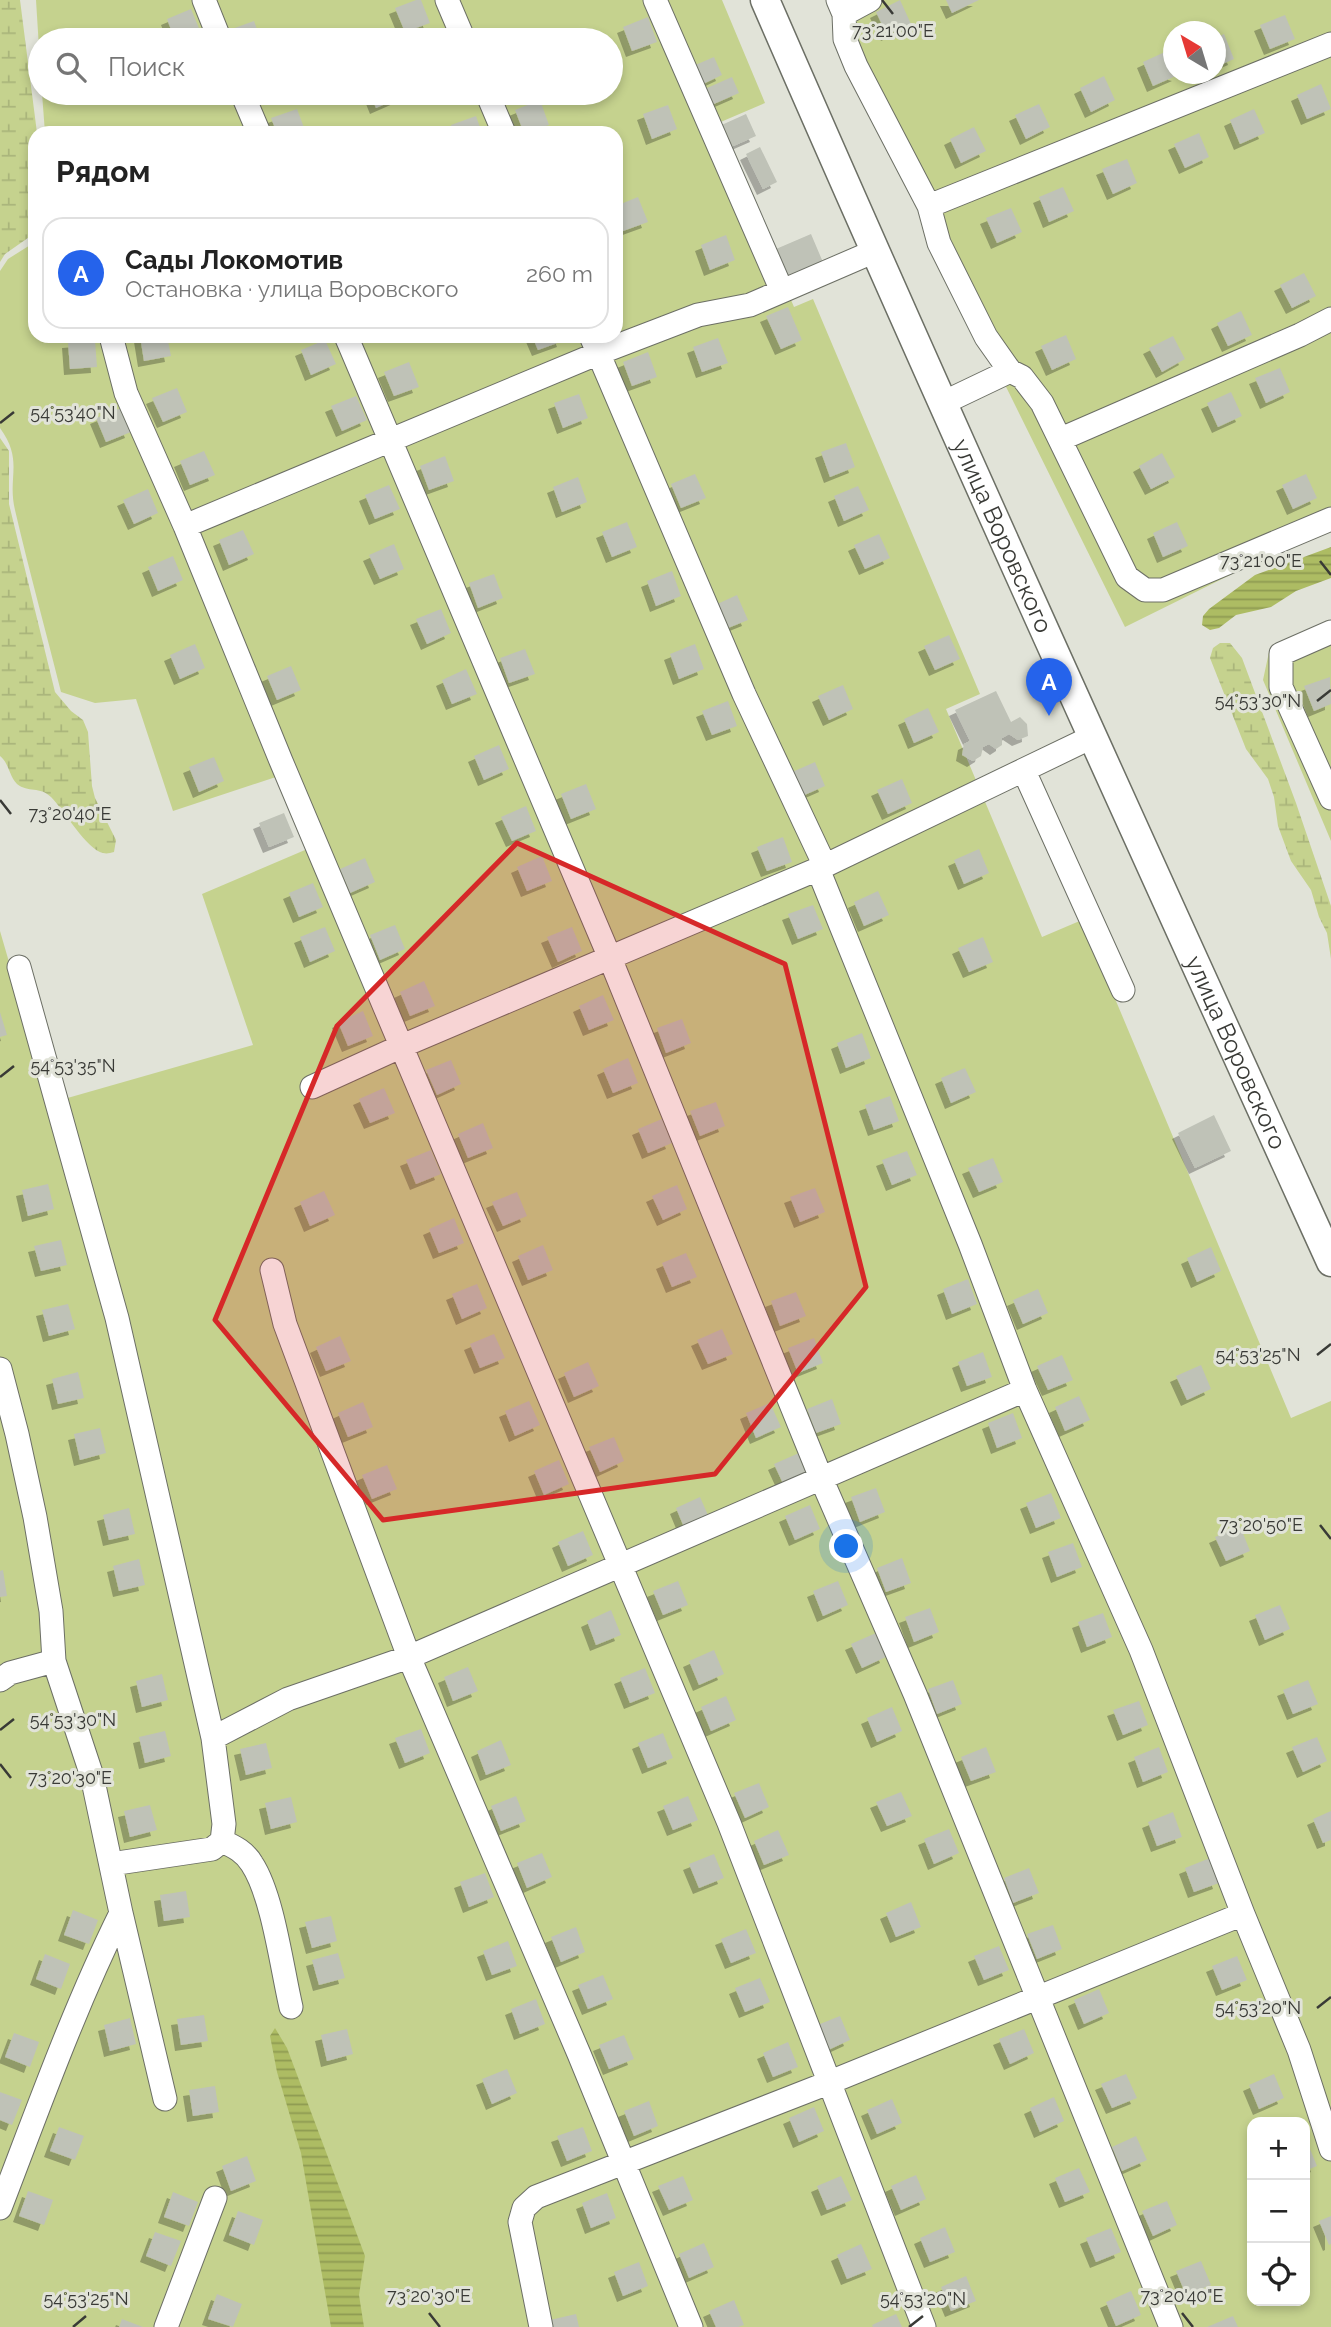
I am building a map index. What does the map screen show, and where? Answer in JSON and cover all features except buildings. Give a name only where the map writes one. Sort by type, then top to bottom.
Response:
[{"type":"main road","name":"улица Воровского","points":[[765,0],[1092,737],[1331,1262]]},
{"type":"lane","points":[[204,0],[215,28]]},
{"type":"lane","points":[[447,0],[459,28]]},
{"type":"lane","points":[[654,0],[782,291]]},
{"type":"lane","points":[[870,0],[841,7],[845,39],[856,66],[929,206],[939,243],[986,337],[1010,371],[1023,377],[1042,402],[1126,577],[1145,590],[1163,590],[1331,519]]},
{"type":"lane","points":[[929,206],[1331,44]]},
{"type":"lane","points":[[247,105],[256,126]]},
{"type":"lane","points":[[492,105],[501,126]]},
{"type":"lane","points":[[623,337],[698,314],[750,305],[875,251]]},
{"type":"lane","points":[[1061,439],[1331,319]]},
{"type":"lane","points":[[113,343],[125,393],[185,526],[729,1823],[924,2327]]},
{"type":"lane","points":[[349,343],[610,958],[821,1478],[915,1695],[1171,2327]]},
{"type":"lane","points":[[185,526],[391,441],[595,345],[744,694],[822,867],[1025,1390],[1141,1650],[1243,1914],[1299,2050],[1331,2149]]},
{"type":"lane","points":[[943,404],[1010,371]]},
{"type":"lane","points":[[1331,632],[1281,654],[1281,687],[1331,798]]},
{"type":"lane","points":[[312,1087],[822,867],[1092,737]]},
{"type":"lane","points":[[1024,771],[1123,990]]},
{"type":"lane","points":[[19,967],[117,1318],[213,1738],[224,1824],[222,1842],[212,1849],[111,1864]]},
{"type":"lane","points":[[272,1270],[285,1324],[409,1657],[573,2041],[691,2327]]},
{"type":"lane","points":[[0,1369],[35,1517],[51,1611],[54,1661],[92,1776],[165,2099]]},
{"type":"lane","points":[[213,1738],[288,1699],[409,1657],[1025,1390]]},
{"type":"lane","points":[[0,1680],[10,1673],[54,1661]]},
{"type":"lane","points":[[222,1842],[239,1849],[253,1864],[266,1893],[291,2007]]},
{"type":"lane","points":[[0,2208],[47,2083],[121,1913]]},
{"type":"lane","points":[[541,2327],[520,2222],[524,2208],[536,2197],[828,2083],[1243,1914]]},
{"type":"lane","points":[[166,2327],[215,2198]]},
{"type":"highlighted area","points":[[517,843],[785,964],[866,1287],[715,1474],[383,1520],[215,1320],[337,1026]]},
{"type":"green space","points":[[0,0],[20,0],[28,63],[28,105],[33,105],[36,126],[28,126],[28,238],[5,254],[0,262]]},
{"type":"green space","points":[[36,0],[722,0],[765,103],[716,124],[794,307],[813,299],[980,694],[946,709],[1042,937],[1082,920],[1291,1418],[1331,1401],[1331,2327],[0,2327],[0,931],[50,1103],[253,1045],[202,894],[312,847],[282,775],[173,811],[136,699],[95,703],[61,692],[15,510],[11,450],[0,428],[0,271],[8,259],[28,246],[28,343],[623,343],[623,126],[44,126],[43,105],[623,105],[623,28],[38,28]]},
{"type":"green space","points":[[830,0],[1331,0],[1331,528],[1303,539],[1125,627],[845,62]]},
{"type":"green space","points":[[0,438],[9,451],[9,504],[55,692],[71,711],[83,720],[88,732],[92,786],[95,798],[116,840],[114,852],[103,853],[90,845],[47,794],[17,784],[0,756]]},
{"type":"green space","points":[[1331,624],[1331,841],[1263,680],[1269,652]]},
{"type":"green space","points":[[1220,643],[1230,643],[1242,658],[1296,803],[1331,906],[1331,959],[1327,933],[1311,890],[1291,861],[1278,826],[1274,797],[1268,779],[1246,749],[1210,658],[1213,648]]},
{"type":"shaded area","points":[[1331,547],[1331,578],[1296,591],[1271,607],[1236,615],[1219,628],[1210,630],[1202,625],[1203,616],[1209,609],[1255,575]]},
{"type":"shaded area","points":[[275,2028],[287,2048],[365,2256],[359,2295],[364,2327],[331,2327],[301,2153],[277,2072],[270,2036]]},
{"type":"place","name":"Сады Локомотив","points":[[1049,716]]}]
